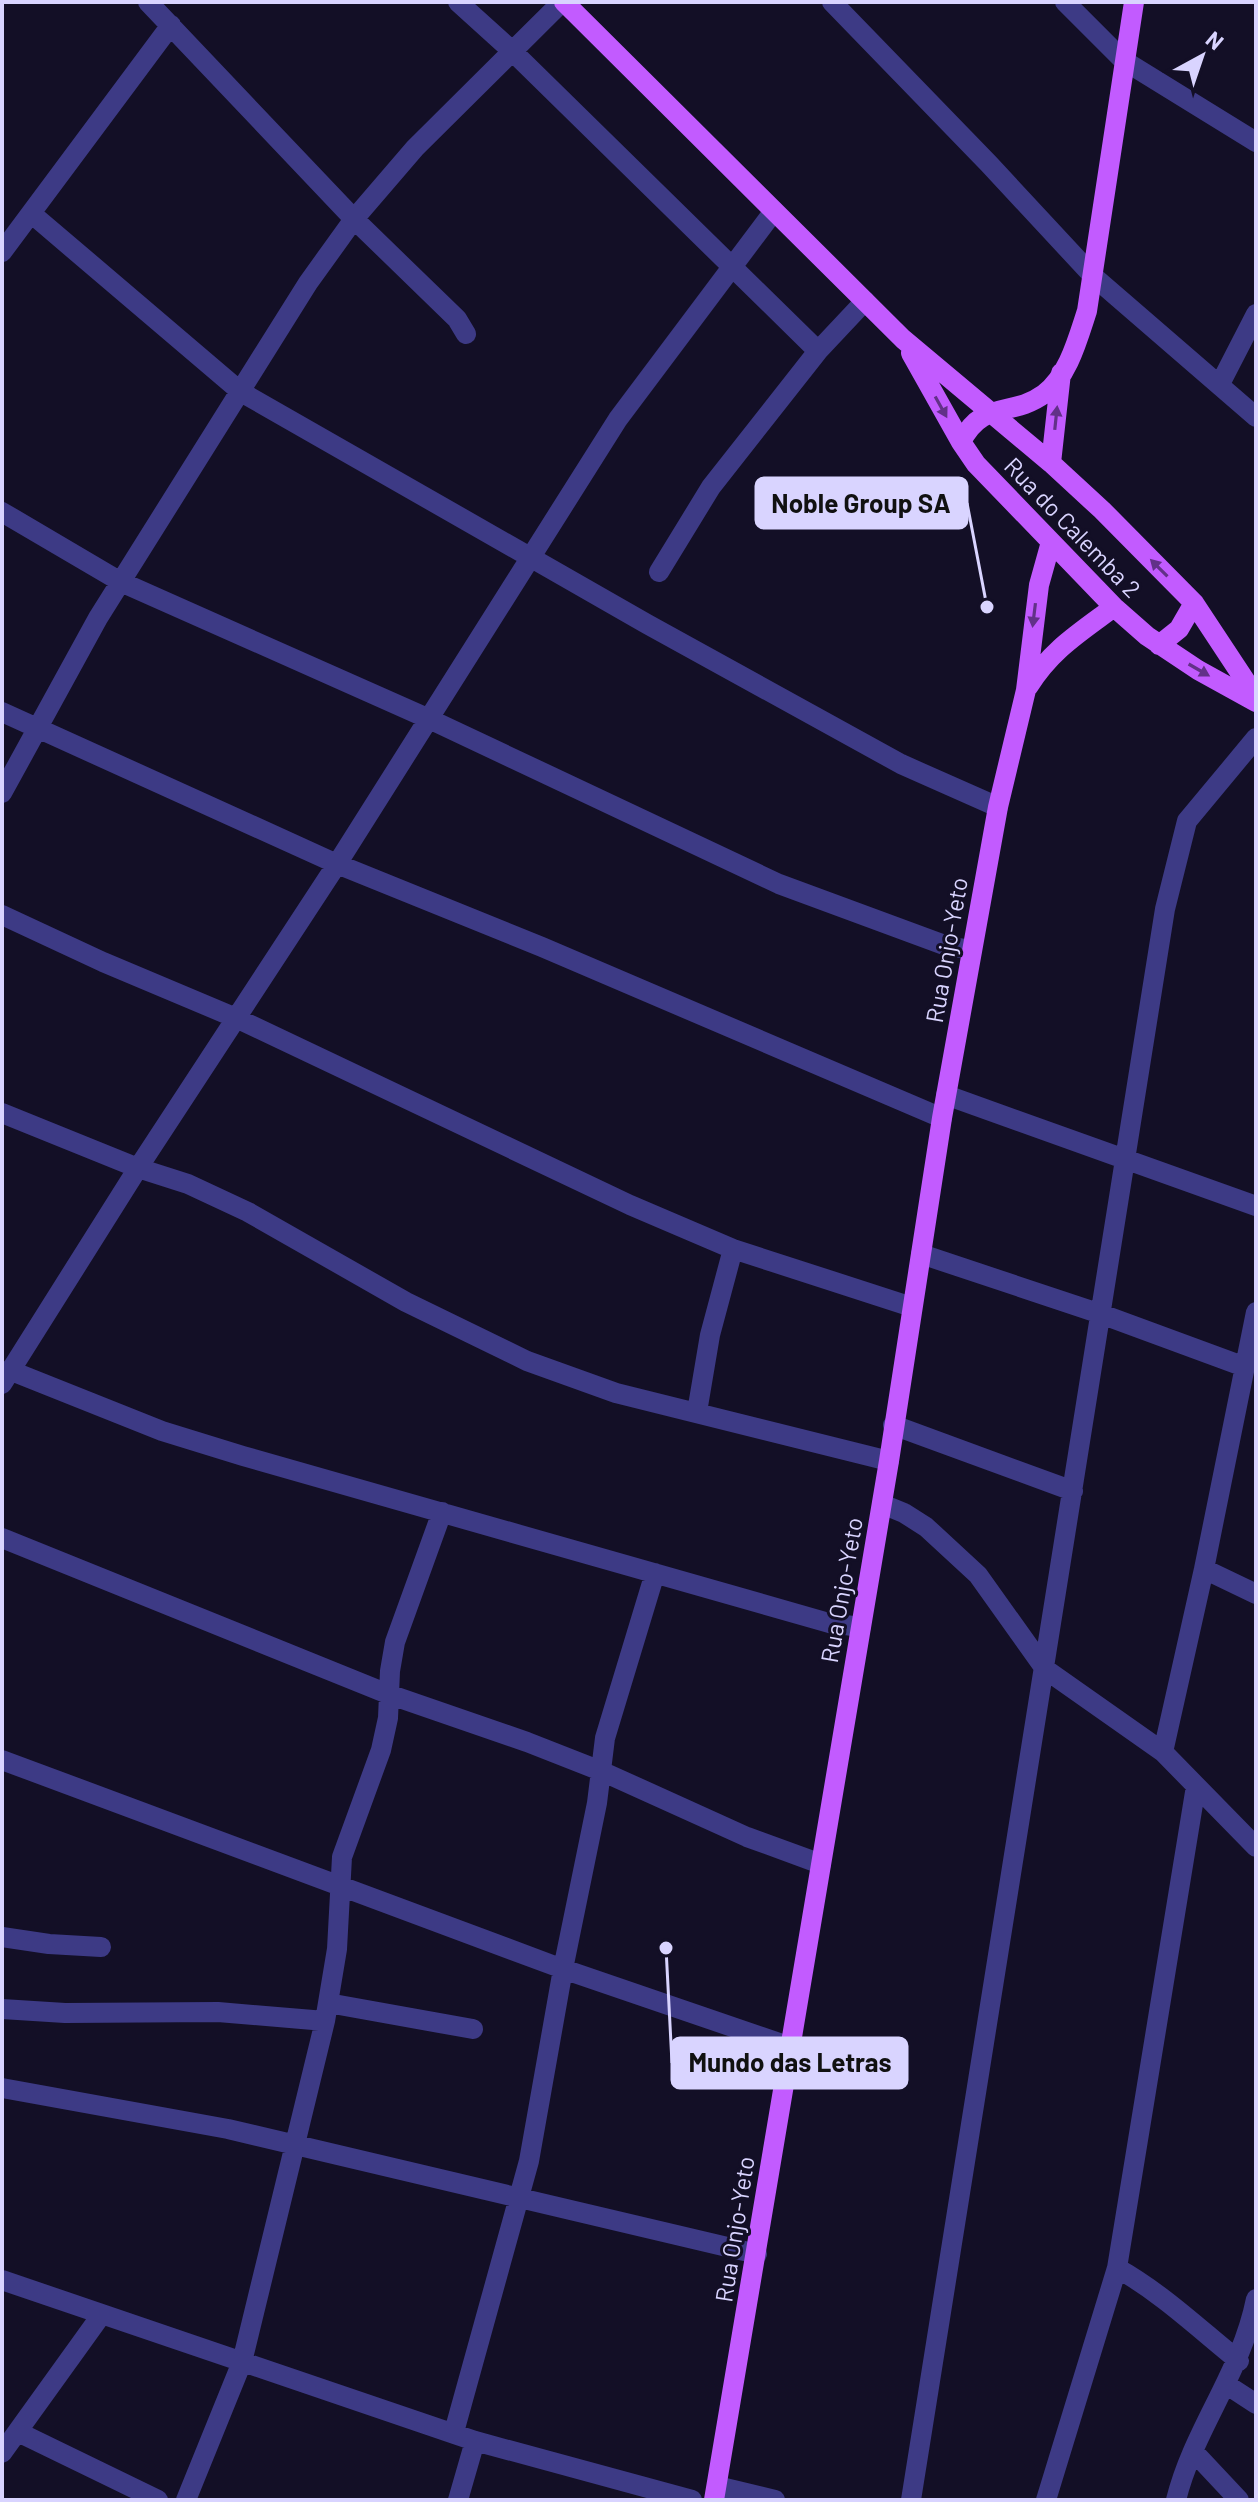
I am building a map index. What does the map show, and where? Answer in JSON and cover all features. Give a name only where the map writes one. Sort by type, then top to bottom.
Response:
[{"type":"main road","name":"Rua do Calemba 2","points":[[563,2],[903,339],[1051,463],[1194,603],[1256,700]]},
{"type":"main road","points":[[961,442],[972,424],[988,412],[1012,409],[1043,395],[1061,373],[1075,347],[1087,311],[1093,276],[1134,2]]},
{"type":"main road","name":"Rua do Calemba 2","points":[[903,339],[976,464],[1114,607],[1159,645],[1198,670],[1256,700]]},
{"type":"main road","points":[[1051,463],[1061,373]]},
{"type":"main road","points":[[1026,690],[1034,611],[1051,542]]},
{"type":"main road","points":[[1159,645],[1179,629],[1194,603]]},
{"type":"main road","points":[[1026,690],[1058,647],[1114,607]]},
{"type":"main road","name":"Rua Onjo-Yeto","points":[[716,2493],[882,1504],[942,1118],[998,807],[1026,690]]},
{"type":"street","points":[[148,2],[354,219],[457,319],[466,334]]},
{"type":"street","points":[[458,2],[511,50],[818,351]]},
{"type":"street","points":[[2,793],[121,582],[308,283],[354,219],[415,148],[563,2]]},
{"type":"street","points":[[832,2],[1093,276],[1256,417]]},
{"type":"street","points":[[1065,2],[1123,60],[1256,142]]},
{"type":"street","points":[[2,252],[171,25]]},
{"type":"street","points":[[774,211],[618,419],[337,864],[6,1377],[243,1456],[829,1623],[861,1627]]},
{"type":"street","points":[[32,214],[241,392],[901,764],[998,807]]},
{"type":"street","points":[[659,572],[711,487],[818,351],[865,301]]},
{"type":"street","points":[[1220,384],[1256,314]]},
{"type":"street","points":[[2,512],[121,582],[427,718],[779,884],[947,946],[972,950]]},
{"type":"street","points":[[2,712],[337,864],[542,947],[942,1118]]},
{"type":"street","points":[[911,2500],[1165,909],[1187,821],[1252,751]]},
{"type":"street","points":[[2,915],[236,1018],[630,1205],[733,1249],[912,1307]]},
{"type":"street","points":[[946,1095],[1256,1206]]},
{"type":"street","points":[[2,1113],[138,1168],[188,1184],[248,1212],[406,1302],[527,1361],[616,1393],[889,1461]]},
{"type":"street","points":[[697,1412],[710,1335],[733,1249]]},
{"type":"street","points":[[921,1254],[1101,1314],[1245,1367]]},
{"type":"street","points":[[1163,1752],[1256,1312]]},
{"type":"street","points":[[893,1425],[1073,1491]]},
{"type":"street","points":[[882,1504],[926,1527],[978,1575],[1045,1669],[1163,1752],[1254,1839]]},
{"type":"street","points":[[186,2500],[242,2362],[326,2012],[338,1939],[342,1857],[381,1750],[388,1718],[395,1642],[442,1512]]},
{"type":"street","points":[[2,1538],[388,1694],[601,1771],[747,1837],[821,1864]]},
{"type":"street","points":[[1204,1569],[1256,1594]]},
{"type":"street","points":[[454,2432],[529,2161],[563,1969],[597,1803],[605,1738],[655,1573]]},
{"type":"street","points":[[4,1767],[563,1969],[791,2047]]},
{"type":"street","points":[[1046,2500],[1117,2268],[1196,1786]]},
{"type":"street","points":[[2,1937],[101,1947]]},
{"type":"street","points":[[2,2009],[65,2013],[326,2012],[473,2029]]},
{"type":"street","points":[[2,2088],[228,2129],[757,2254]]},
{"type":"street","points":[[1117,2268],[1148,2285],[1239,2361]]},
{"type":"street","points":[[2,2280],[475,2441],[692,2500]]},
{"type":"street","points":[[1176,2500],[1193,2451],[1239,2361],[1251,2327],[1256,2299]]},
{"type":"street","points":[[2,2453],[102,2314]]},
{"type":"street","points":[[1227,2385],[1256,2404]]},
{"type":"street","points":[[18,2432],[158,2500]]},
{"type":"street","points":[[458,2500],[475,2441]]},
{"type":"street","points":[[1193,2451],[1239,2500]]},
{"type":"street","points":[[716,2493],[775,2500]]},
{"type":"place","name":"Noble Group SA","points":[[987,607]]},
{"type":"place","name":"Mundo das Letras","points":[[666,1948]]}]
